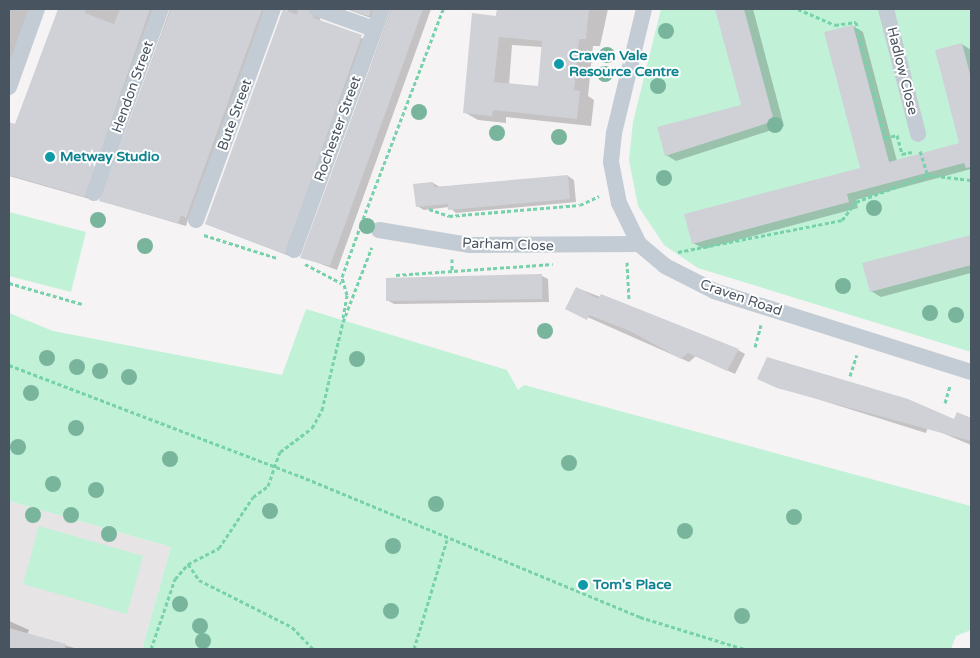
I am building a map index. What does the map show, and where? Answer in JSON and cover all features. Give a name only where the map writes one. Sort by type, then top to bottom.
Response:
[{"type":"street","points":[[9,87],[37,9]]},
{"type":"street","name":"Hendon Street","points":[[94,193],[162,9]]},
{"type":"street","name":"Bute Street","points":[[196,220],[273,9]]},
{"type":"street","points":[[318,9],[374,29]]},
{"type":"street","name":"Rochester Street","points":[[291,258],[382,9]]},
{"type":"street","name":"Craven Road","points":[[644,9],[614,133],[611,162],[619,203],[633,248],[714,291],[971,372]]},
{"type":"street","name":"Hadlow Close","points":[[886,9],[918,134]]},
{"type":"street","name":"Parham Close","points":[[378,230],[470,245],[633,248]]},
{"type":"path","points":[[342,283],[443,9]]},
{"type":"path","points":[[798,9],[835,25],[856,22],[885,138],[897,135],[902,154],[920,151]]},
{"type":"path","points":[[918,134],[920,151],[928,175]]},
{"type":"path","points":[[665,266],[677,252],[842,220],[856,202],[928,175],[971,180]]},
{"type":"path","points":[[429,209],[449,216],[580,205],[602,196]]},
{"type":"path","points":[[152,649],[175,579],[188,564],[219,548],[252,497],[268,486],[280,452],[312,428],[322,410],[347,295],[342,283],[321,270],[291,258],[192,231],[196,220]]},
{"type":"path","points":[[342,322],[378,230]]},
{"type":"path","points":[[629,299],[633,248]]},
{"type":"path","points":[[9,283],[82,304]]},
{"type":"path","points":[[755,347],[762,322]]},
{"type":"path","points":[[850,376],[858,351]]},
{"type":"path","points":[[9,365],[274,466],[447,540],[640,617],[744,649]]},
{"type":"path","points":[[945,403],[952,379]]},
{"type":"path","points":[[414,649],[447,540]]},
{"type":"path","points":[[188,564],[199,580],[292,627],[313,649]]},
{"type":"shaded area","points":[[9,501],[171,547],[142,649],[9,649]]},
{"type":"green space","points":[[661,9],[971,9],[971,352],[698,268],[664,245],[638,206],[629,160],[633,122]]},
{"type":"green space","points":[[9,212],[86,232],[71,292],[9,276]]},
{"type":"green space","points":[[306,309],[507,370],[518,390],[524,385],[971,506],[971,630],[956,636],[951,649],[142,649],[171,547],[9,501],[9,313],[53,331],[282,375]]},
{"type":"green space","points":[[39,526],[143,556],[127,614],[23,584]]},
{"type":"building","points":[[58,9],[87,9],[85,13],[114,24],[120,9],[150,9],[85,197],[9,175],[9,122],[15,124]]},
{"type":"building","points":[[171,9],[262,9],[186,218],[181,215],[178,223],[99,201]]},
{"type":"building","points":[[283,9],[297,15],[298,9],[308,9],[314,18],[362,35],[285,254],[205,224]]},
{"type":"building","points":[[347,9],[371,9],[369,16]]},
{"type":"building","points":[[392,9],[423,9],[330,266],[300,258]]},
{"type":"building","name":"Craven Vale Resource Centre","points":[[497,9],[589,9],[586,39],[579,39],[574,90],[580,91],[577,119],[493,110],[492,116],[463,113],[472,13],[496,16]],"holes":[[[499,37],[542,41],[538,86],[494,82]]]},
{"type":"building","points":[[715,9],[744,9],[774,121],[665,156],[657,127],[741,105]]},
{"type":"building","points":[[853,25],[889,162],[959,143],[935,50],[962,43],[971,78],[971,167],[966,168],[964,163],[847,194],[849,202],[692,244],[684,214],[860,168],[824,32]]},
{"type":"building","points":[[568,175],[570,199],[448,210],[448,204],[416,207],[413,184],[433,182],[434,187]]},
{"type":"building","points":[[971,235],[971,265],[870,292],[862,263]]},
{"type":"building","points":[[542,274],[542,299],[386,301],[386,278]]},
{"type":"building","points":[[576,287],[598,299],[601,294],[739,349],[727,371],[688,353],[681,359],[630,331],[589,315],[587,320],[565,309]]},
{"type":"building","points":[[767,357],[908,399],[954,419],[957,412],[971,418],[971,441],[777,388],[757,379]]},
{"type":"building","points":[[9,628],[66,644],[65,649],[9,649]]},
{"type":"place","name":"Craven Vale Resource Centre","points":[[559,64]]},
{"type":"place","name":"Metway Studio","points":[[50,157]]},
{"type":"place","name":"Tom's Place","points":[[583,585]]}]
